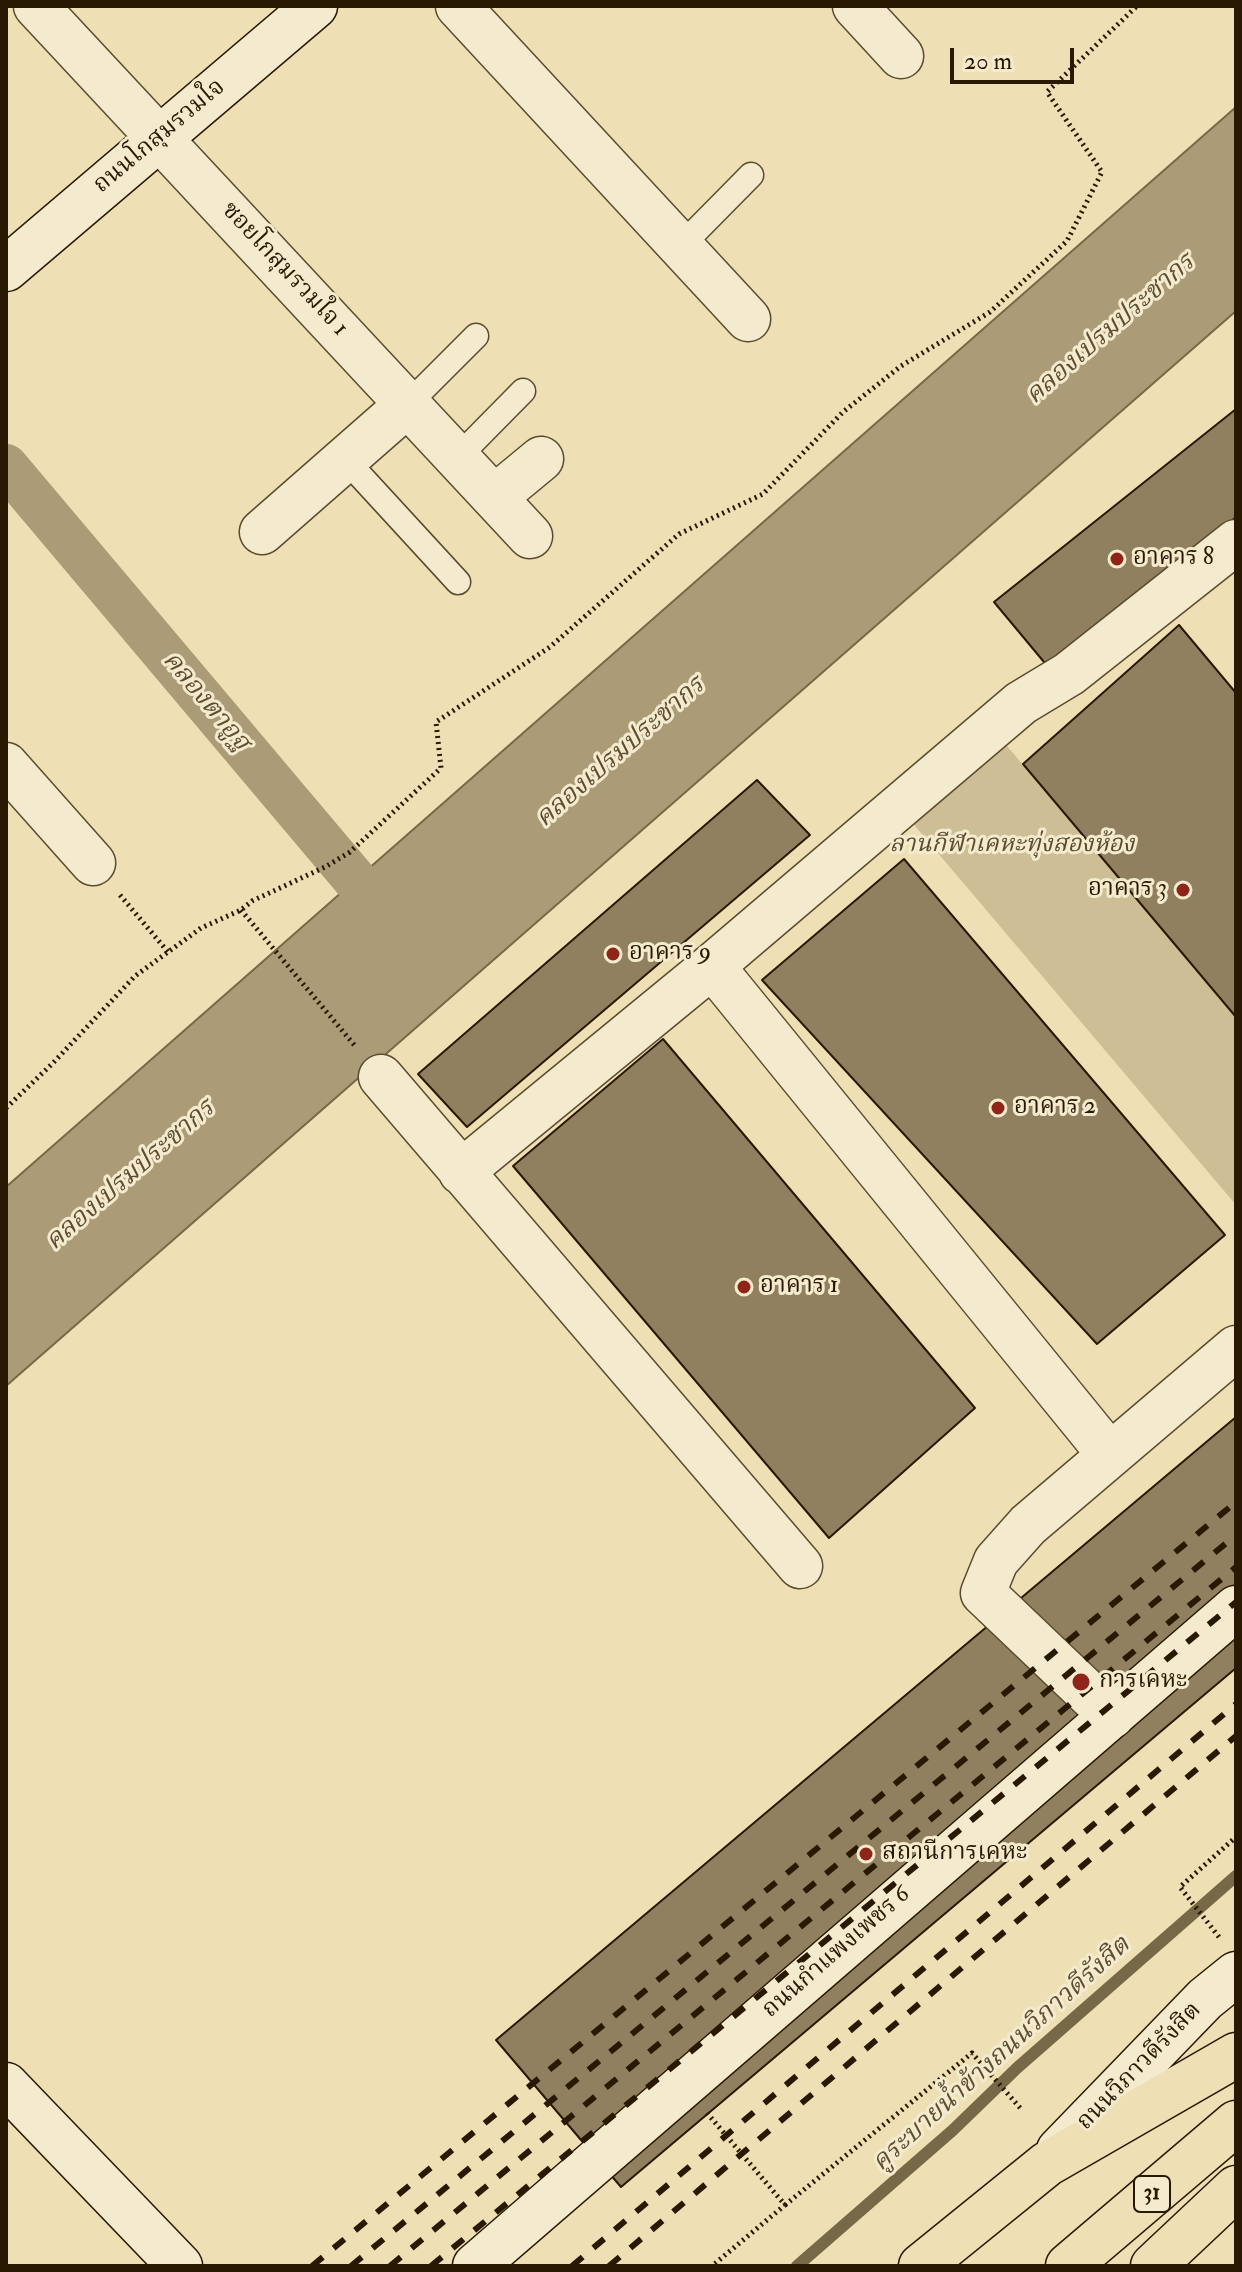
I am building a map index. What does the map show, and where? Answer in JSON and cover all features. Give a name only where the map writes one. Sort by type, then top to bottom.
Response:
[{"type":"highway","name":"ถนนวิภาวดีรังสิต","points":[[921,2266],[1047,2164],[1236,2055]]},
{"type":"highway","name":"31","points":[[1068,2266],[1236,2123]]},
{"type":"highway","name":"31","points":[[1154,2266],[1236,2188]]},
{"type":"highway","name":"31","points":[[1154,2266],[1236,2204]]},
{"type":"street","name":"ซอยโกสุมรวมใจ 1","points":[[36,6],[530,536]]},
{"type":"street","name":"ถนนโกสุมรวมใจ","points":[[6,269],[315,6]]},
{"type":"street","points":[[458,6],[748,319]]},
{"type":"street","points":[[855,6],[901,56]]},
{"type":"street","points":[[262,532],[408,404]]},
{"type":"street","points":[[495,497],[541,459]]},
{"type":"street","points":[[461,1172],[712,966],[1021,703],[1069,674],[1236,542]]},
{"type":"street","points":[[6,765],[93,863]]},
{"type":"street","points":[[712,966],[1110,1455]]},
{"type":"street","points":[[372,1067],[800,1566]]},
{"type":"street","points":[[1112,1716],[983,1593],[996,1561],[1028,1525],[1236,1348]]},
{"type":"street","name":"ถนนกำแพงเพชร 6","points":[[475,2266],[1236,1608]]},
{"type":"street","name":"ถนนวิภาวดีรังสิต","points":[[1047,2164],[1205,1999],[1236,1974]]},
{"type":"street","points":[[6,2085],[180,2266]]},
{"type":"lane","points":[[681,246],[751,175]]},
{"type":"lane","points":[[408,404],[476,336]]},
{"type":"lane","points":[[458,457],[523,391]]},
{"type":"lane","points":[[345,459],[458,582]]},
{"type":"path","points":[[6,1108],[135,976],[201,928],[350,852],[441,768],[436,722],[550,647],[679,534],[763,494],[843,412],[901,366],[990,312],[1067,241],[1102,172],[1047,92],[1137,6]]},
{"type":"path","points":[[93,863],[168,952]]},
{"type":"path","points":[[241,910],[372,1067]]},
{"type":"path","points":[[1203,1917],[1180,1887],[1236,1837]]},
{"type":"path","points":[[712,2266],[972,2053],[1022,2110]]},
{"type":"path","points":[[707,2113],[785,2205]]},
{"type":"green space","name":"ลานกีฬาเคหะทุ่งสองห้อง","points":[[1002,740],[1236,1017],[1236,1205],[910,820]]},
{"type":"water","name":"คลองเปรมประชากร","points":[[1236,107],[1236,311],[6,1386],[6,1187]]},
{"type":"building","name":"อาคาร 8","points":[[1236,409],[1236,517],[1054,674],[994,602]]},
{"type":"building","name":"อาคาร 3","points":[[1179,625],[1236,693],[1236,1017],[1023,764]]},
{"type":"building","name":"อาคาร 9","points":[[757,780],[810,835],[467,1127],[418,1074]]},
{"type":"building","name":"อาคาร 2","points":[[904,859],[1225,1235],[1097,1344],[762,980]]},
{"type":"building","name":"อาคาร 1","points":[[663,1039],[975,1408],[829,1538],[513,1166]]},
{"type":"building","name":"สถานีการเคหะ","points":[[1236,1417],[1236,1668],[621,2187],[496,2040]]},
{"type":"waterway","name":"คลองตาอูฐ","points":[[6,466],[394,926]]},
{"type":"waterway","name":"คูระบายน้ำข้างถนนวิภาวดีรังสิต","points":[[797,2266],[1236,1876]]},
{"type":"railway","points":[[312,2266],[1236,1502]]},
{"type":"railway","points":[[351,2266],[1236,1535]]},
{"type":"railway","points":[[390,2266],[1236,1567]]},
{"type":"railway","points":[[431,2266],[1236,1602]]},
{"type":"railway","points":[[572,2266],[1236,1704]]},
{"type":"railway","points":[[609,2266],[1236,1736]]},
{"type":"place","name":"อาคาร 8","points":[[1117,559]]},
{"type":"place","name":"อาคาร 3","points":[[1183,890]]},
{"type":"place","name":"อาคาร 9","points":[[613,954]]},
{"type":"place","name":"อาคาร 2","points":[[998,1108]]},
{"type":"place","name":"อาคาร 1","points":[[744,1287]]},
{"type":"place","name":"การเคหะ","points":[[1081,1682]]},
{"type":"place","name":"สถานีการเคหะ","points":[[866,1854]]}]
